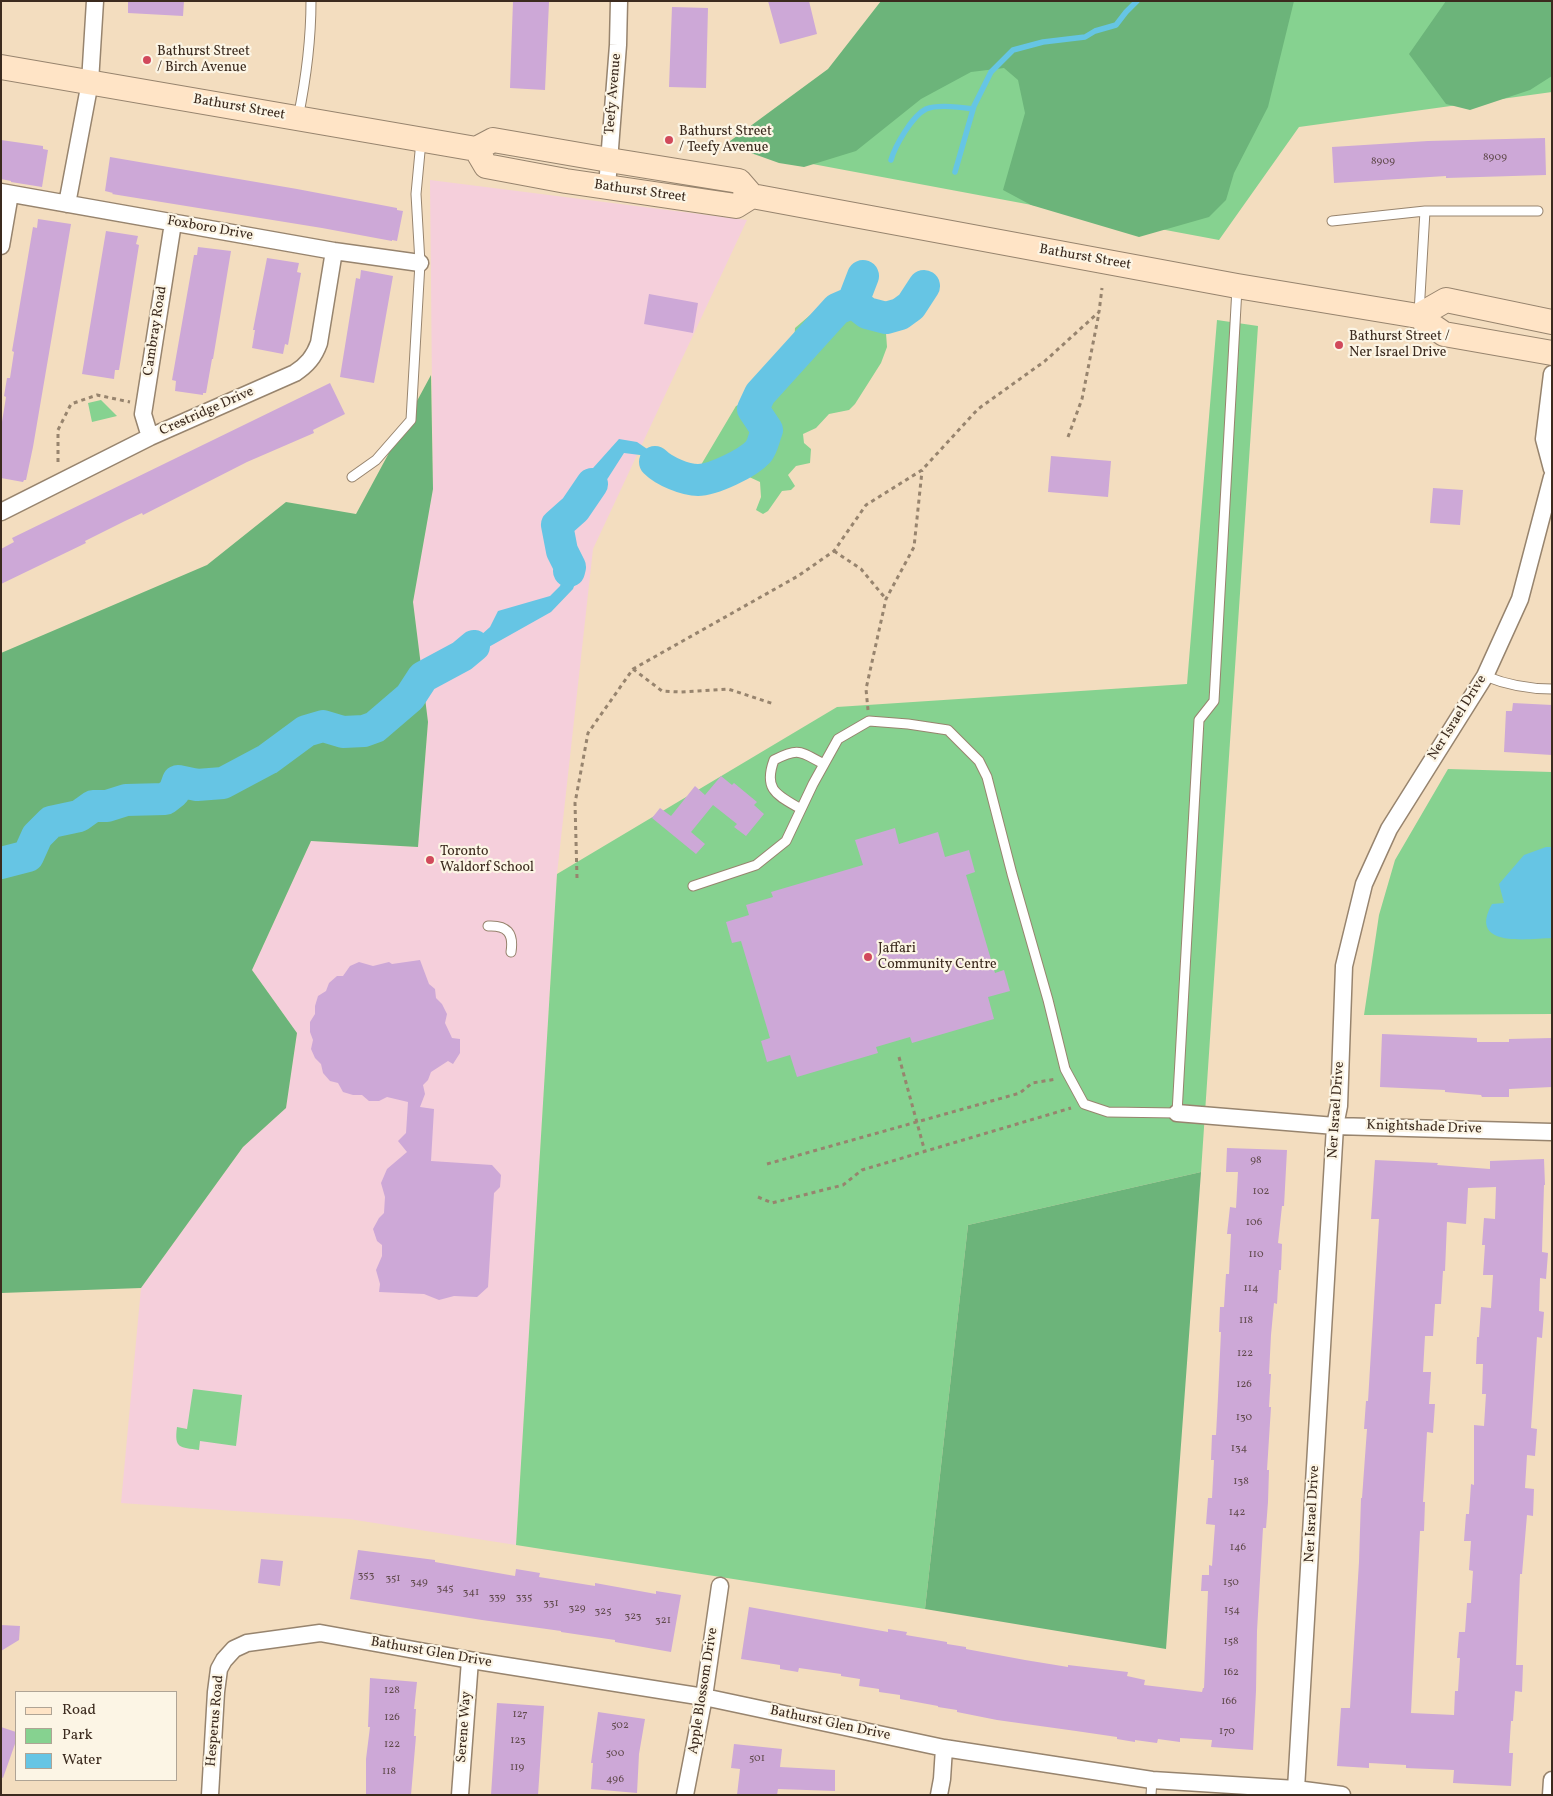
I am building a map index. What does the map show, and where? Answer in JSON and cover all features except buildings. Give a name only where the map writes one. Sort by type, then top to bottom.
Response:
[{"type":"main road","name":"Bathurst Street","points":[[1,67],[476,149],[493,140],[739,180],[752,196],[1237,286],[1418,316],[1444,334],[1552,353]]},
{"type":"main road","name":"Bathurst Street","points":[[476,149],[486,166],[607,187],[736,206],[752,196]]},
{"type":"main road","points":[[1418,316],[1446,300],[1552,322]]},
{"type":"street","points":[[67,204],[90,82],[94,1]]},
{"type":"street","name":"Teefy Avenue","points":[[607,187],[618,45],[619,1]]},
{"type":"street","points":[[1,246],[6,193]]},
{"type":"street","name":"Foxboro Drive","points":[[6,193],[334,251],[420,264]]},
{"type":"street","name":"Cambray Road","points":[[150,437],[143,414],[173,223]]},
{"type":"street","name":"Crestridge Drive","points":[[1,512],[150,437],[295,373],[307,364],[319,343],[334,251]]},
{"type":"street","points":[[1552,374],[1544,439],[1552,469]]},
{"type":"street","name":"Ner Israel Drive","points":[[1296,1792],[1334,1126],[1339,1106],[1344,966],[1364,884],[1388,829],[1485,676],[1520,599],[1552,477]]},
{"type":"street","name":"Knightshade Drive","points":[[1177,1113],[1334,1126],[1552,1132]]},
{"type":"street","name":"Apple Blossom Drive","points":[[685,1795],[704,1697],[720,1586]]},
{"type":"street","name":"Bathurst Glen Drive","points":[[320,1633],[470,1660],[704,1697],[944,1748],[1152,1787],[1342,1795]]},
{"type":"street","name":"Hesperus Road","points":[[210,1795],[216,1692],[219,1669],[226,1657],[247,1643],[320,1633]]},
{"type":"street","name":"Serene Way","points":[[460,1795],[470,1660]]},
{"type":"street","points":[[939,1795],[944,1748]]},
{"type":"street","points":[[1551,1795],[1552,1780]]},
{"type":"lane","points":[[298,118],[306,76],[311,1]]},
{"type":"lane","points":[[352,476],[376,460],[411,420],[420,264],[416,194],[421,139]]},
{"type":"lane","points":[[1332,220],[1425,212],[1538,211]]},
{"type":"lane","points":[[1418,316],[1425,212]]},
{"type":"lane","points":[[694,886],[756,865],[786,841],[838,739],[869,720],[948,730],[979,761],[987,777],[1065,1069],[1084,1104],[1108,1112],[1177,1113],[1199,720],[1214,701],[1237,286]]},
{"type":"lane","points":[[1485,676],[1500,682],[1532,689],[1552,689]]},
{"type":"lane","points":[[801,810],[780,797],[771,787],[769,773],[774,760],[788,753],[798,751],[824,764]]},
{"type":"lane","points":[[488,926],[498,926],[508,931],[513,942],[511,952]]},
{"type":"path","points":[[1068,437],[1082,399],[1102,288]]},
{"type":"path","points":[[577,878],[575,803],[588,733],[633,669],[798,576],[834,551],[866,505],[922,470],[978,409],[1045,361],[1099,312]]},
{"type":"path","points":[[58,462],[58,430],[71,404],[97,395],[131,402]]},
{"type":"path","points":[[869,720],[866,689],[886,599],[914,547],[922,470]]},
{"type":"path","points":[[834,551],[861,569],[886,599]]},
{"type":"path","points":[[633,669],[662,691],[680,692],[728,689],[774,704]]},
{"type":"path","points":[[899,1056],[925,1152]]},
{"type":"path","points":[[767,1164],[1020,1094],[1032,1083],[1070,1078]]},
{"type":"path","points":[[758,1197],[772,1203],[843,1185],[862,1170],[1084,1104]]},
{"type":"shaded area","name":"Toronto Waldorf School","points":[[430,180],[747,220],[593,549],[557,874],[516,1545],[349,1519],[121,1503],[141,1288],[243,1147],[286,1108],[297,1033],[252,970],[311,841],[418,847],[428,722],[413,602],[433,489]]},
{"type":"green space","points":[[881,1],[1294,1],[1268,107],[1234,173],[1226,200],[1209,217],[1139,237],[1031,205],[1003,190],[1025,113],[1018,80],[1004,68],[971,72],[921,99],[856,151],[804,167],[779,163],[726,144],[828,69]]},
{"type":"green space","points":[[939,1],[1552,1],[1552,92],[1299,127],[1219,240],[775,157]]},
{"type":"green space","points":[[1446,1],[1552,1],[1552,76],[1530,90],[1470,110],[1446,104],[1409,54]]},
{"type":"green space","points":[[860,285],[864,299],[872,308],[894,308],[907,302],[911,306],[911,311],[886,333],[887,347],[881,363],[855,404],[849,410],[829,414],[816,428],[803,434],[804,443],[811,449],[810,463],[796,466],[788,475],[795,486],[791,490],[782,491],[768,511],[763,514],[756,510],[761,497],[760,482],[745,475],[741,468],[697,487],[695,475],[736,406],[755,398],[758,390],[767,384],[782,356],[794,342],[795,328],[823,304],[845,298]]},
{"type":"green space","points":[[1217,320],[1258,326],[1201,1172],[968,1225],[925,1609],[516,1545],[557,874],[837,707],[1187,684]]},
{"type":"green space","points":[[431,375],[433,489],[413,602],[428,722],[418,847],[311,841],[252,970],[297,1033],[286,1108],[243,1147],[141,1288],[1,1293],[1,653],[207,565],[286,502],[356,514]]},
{"type":"green space","points":[[101,400],[117,416],[92,422],[88,403]]},
{"type":"green space","points":[[1448,769],[1552,772],[1552,1014],[1364,1015],[1379,915],[1395,860]]},
{"type":"green space","points":[[1201,1172],[1166,1649],[925,1609],[968,1225]]},
{"type":"green space","points":[[193,1389],[242,1395],[236,1446],[200,1441],[199,1450],[180,1446],[176,1439],[177,1427],[187,1429]]},
{"type":"water","points":[[619,439],[637,442],[653,453],[658,460],[695,475],[697,487],[678,484],[655,469],[640,455],[624,453],[569,532],[572,558],[578,575],[573,589],[551,612],[478,653],[459,668],[444,675],[437,673],[438,661],[449,660],[460,654],[490,627],[498,611],[550,596],[560,586],[566,572],[561,558],[552,547],[562,522],[562,506],[575,503],[584,489],[585,477]]},
{"type":"water","points":[[1546,847],[1552,847],[1552,938],[1516,939],[1504,938],[1494,934],[1487,928],[1486,918],[1492,904],[1504,903],[1499,884],[1524,855]]},
{"type":"waterway","points":[[955,172],[974,106],[991,72],[1013,50],[1043,42],[1085,37],[1095,31],[1116,25],[1137,1]]},
{"type":"waterway","points":[[891,160],[905,132],[915,118],[926,109],[943,106],[973,109]]},
{"type":"waterway","points":[[655,462],[675,474],[698,480],[721,474],[739,466],[758,452],[767,430],[753,409],[760,394],[837,309],[853,302],[863,276]]},
{"type":"waterway","points":[[853,302],[867,313],[886,318],[900,314],[911,306],[924,286]]},
{"type":"waterway","points":[[569,571],[570,567],[562,551],[557,525],[575,509],[592,484]]},
{"type":"waterway","points":[[1,863],[28,856],[37,836],[51,822],[79,816],[93,806],[107,806],[126,800],[165,799],[174,792],[178,781],[197,785],[223,783],[268,759],[306,731],[323,726],[343,732],[364,731],[375,727],[410,697],[423,677],[462,656],[474,646]]},
{"type":"place","name":"Bathurst Street / Birch Avenue","points":[[147,60]]},
{"type":"place","name":"Bathurst Street / Teefy Avenue","points":[[669,140]]},
{"type":"place","name":"Bathurst Street / Ner Israel Drive","points":[[1339,345]]},
{"type":"place","name":"Toronto Waldorf School","points":[[430,860]]},
{"type":"place","name":"Jaffari Community Centre","points":[[868,957]]}]
